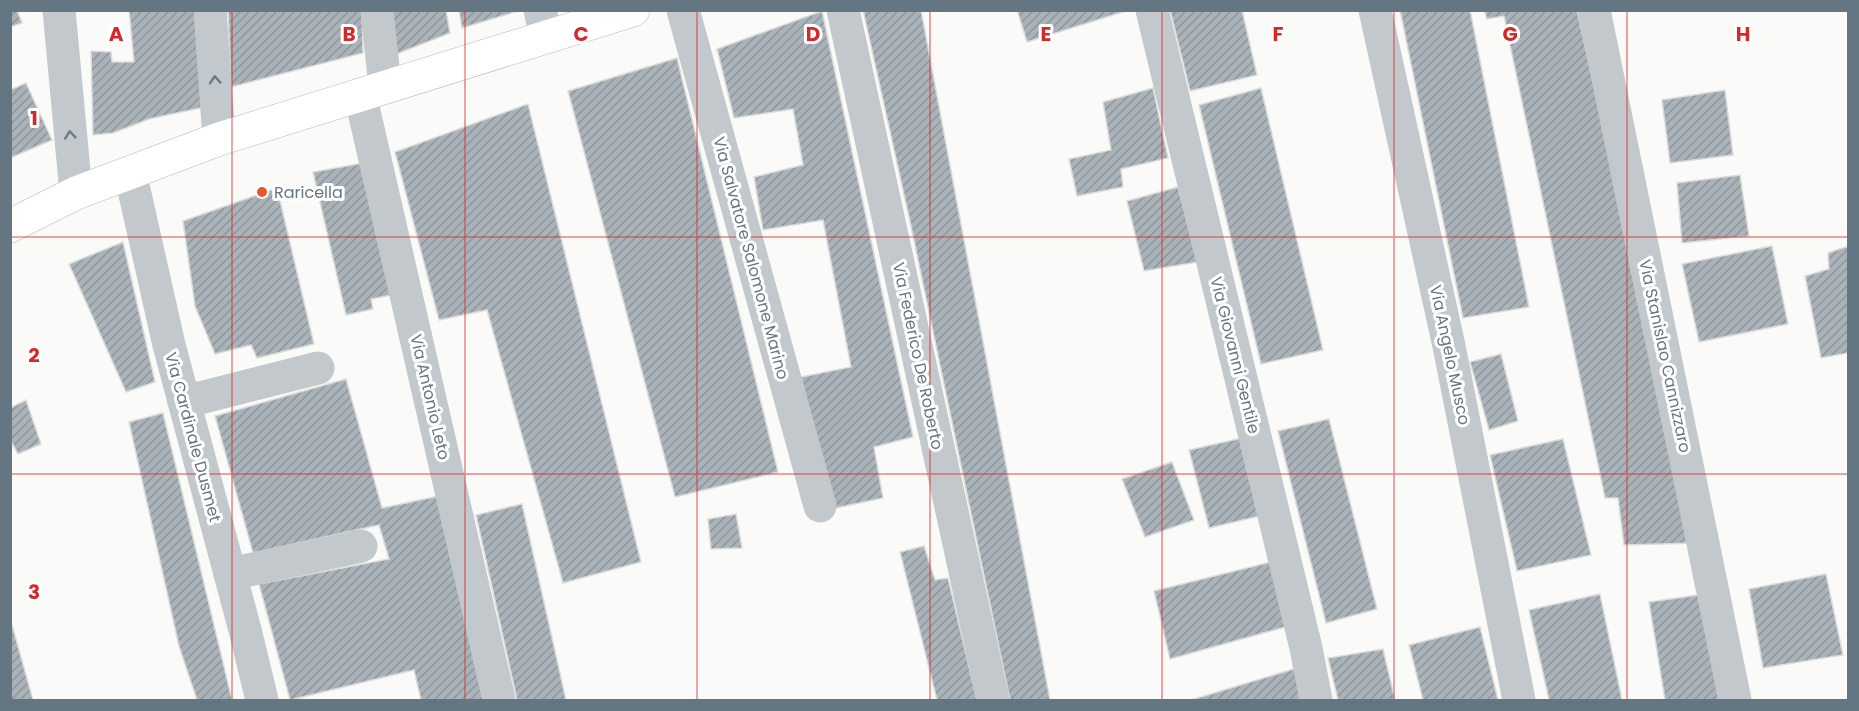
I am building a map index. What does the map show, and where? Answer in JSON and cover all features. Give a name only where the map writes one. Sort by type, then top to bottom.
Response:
[{"type":"main road","points":[[10,226],[76,193],[130,172],[219,139],[372,90],[543,24],[633,10]]},
{"type":"street","points":[[59,10],[76,193]]},
{"type":"street","points":[[210,10],[219,139]]},
{"type":"street","name":"Via Antonio Leto","points":[[377,10],[372,90],[500,700]]},
{"type":"street","name":"Via Salvatore Salomone Marino","points":[[683,10],[820,506]]},
{"type":"street","name":"Via Federico De Roberto","points":[[843,10],[993,700]]},
{"type":"street","name":"Via Giovanni Gentile","points":[[1152,10],[1306,648],[1316,700]]},
{"type":"street","name":"Via Angelo Musco","points":[[1375,10],[1449,346],[1520,700]]},
{"type":"street","name":"Via Stanislao Cannizzaro","points":[[1594,10],[1735,700]]},
{"type":"street","name":"Via Cardinale Dusmet","points":[[130,172],[169,345],[262,700]]},
{"type":"street","points":[[184,402],[318,368]]},
{"type":"street","points":[[230,574],[361,546]]},
{"type":"building","points":[[10,10],[17,10],[22,23],[10,27]]},
{"type":"building","points":[[129,10],[199,10],[205,107],[149,119],[113,133],[93,135],[91,51],[111,52],[112,62],[134,62]]},
{"type":"building","points":[[228,10],[362,10],[363,53],[231,87]]},
{"type":"building","points":[[385,10],[446,10],[450,33],[389,57]]},
{"type":"building","points":[[459,10],[518,10],[518,11],[462,28]]},
{"type":"building","points":[[863,10],[921,10],[1050,700],[1010,700],[911,226]]},
{"type":"building","points":[[1017,10],[1129,10],[1027,42]]},
{"type":"building","points":[[1170,10],[1242,10],[1257,75],[1190,91]]},
{"type":"building","points":[[1400,10],[1470,10],[1529,307],[1463,318]]},
{"type":"building","points":[[1484,10],[1577,10],[1697,543],[1624,545],[1618,498],[1605,498],[1504,16],[1487,19]]},
{"type":"building","points":[[822,11],[913,437],[874,447],[883,498],[831,509],[801,377],[851,367],[823,220],[763,230],[754,177],[803,165],[793,109],[734,118],[717,49]]},
{"type":"building","points":[[677,58],[778,472],[675,497],[568,91]]},
{"type":"building","points":[[26,83],[52,140],[10,158],[10,90]]},
{"type":"building","points":[[1153,88],[1168,158],[1121,169],[1123,187],[1077,196],[1069,159],[1111,150],[1103,102]]},
{"type":"building","points":[[1261,88],[1323,350],[1261,364],[1199,105]]},
{"type":"building","points":[[1725,90],[1733,155],[1670,163],[1662,100]]},
{"type":"building","points":[[528,104],[641,562],[563,583],[487,310],[439,320],[395,152]]},
{"type":"building","points":[[363,163],[392,295],[371,299],[373,309],[346,315],[313,172]]},
{"type":"building","points":[[1740,175],[1749,236],[1682,243],[1677,183]]},
{"type":"building","points":[[1178,187],[1198,262],[1144,271],[1127,201]]},
{"type":"building","points":[[277,188],[314,344],[257,358],[251,345],[215,354],[195,306],[183,221]]},
{"type":"building","points":[[123,242],[155,382],[126,392],[69,264]]},
{"type":"building","points":[[1772,246],[1788,324],[1699,342],[1682,264]]},
{"type":"building","points":[[1848,246],[1848,353],[1821,358],[1805,276],[1829,269],[1828,253]]},
{"type":"building","points":[[1501,354],[1518,421],[1489,430],[1470,362]]},
{"type":"building","points":[[346,379],[382,508],[439,496],[484,700],[421,700],[414,670],[290,700],[259,584],[389,559],[379,525],[253,553],[215,416]]},
{"type":"building","points":[[26,400],[41,444],[18,454],[10,439],[10,408]]},
{"type":"building","points":[[163,413],[232,700],[197,700],[179,646],[129,422]]},
{"type":"building","points":[[1329,419],[1377,609],[1326,623],[1278,431]]},
{"type":"building","points":[[1242,438],[1260,516],[1209,528],[1189,450]]},
{"type":"building","points":[[1563,439],[1591,555],[1517,571],[1490,455]]},
{"type":"building","points":[[1172,462],[1194,520],[1145,537],[1122,479]]},
{"type":"building","points":[[522,504],[566,700],[517,700],[476,515]]},
{"type":"building","points":[[736,514],[742,548],[711,549],[708,519]]},
{"type":"building","points":[[924,546],[935,580],[948,578],[977,700],[937,700],[900,552]]},
{"type":"building","points":[[1275,561],[1285,627],[1170,659],[1154,591]]},
{"type":"building","points":[[1826,574],[1843,655],[1763,668],[1749,589]]},
{"type":"building","points":[[1712,593],[1732,700],[1665,700],[1649,602]]},
{"type":"building","points":[[1600,594],[1622,700],[1549,700],[1529,610]]},
{"type":"building","points":[[10,618],[33,700],[10,700]]},
{"type":"building","points":[[1480,627],[1498,700],[1423,700],[1409,645]]},
{"type":"building","points":[[1383,649],[1395,700],[1338,700],[1328,658]]},
{"type":"building","points":[[1297,668],[1304,700],[1191,700]]},
{"type":"place","name":"Raricella","points":[[262,192]]}]
